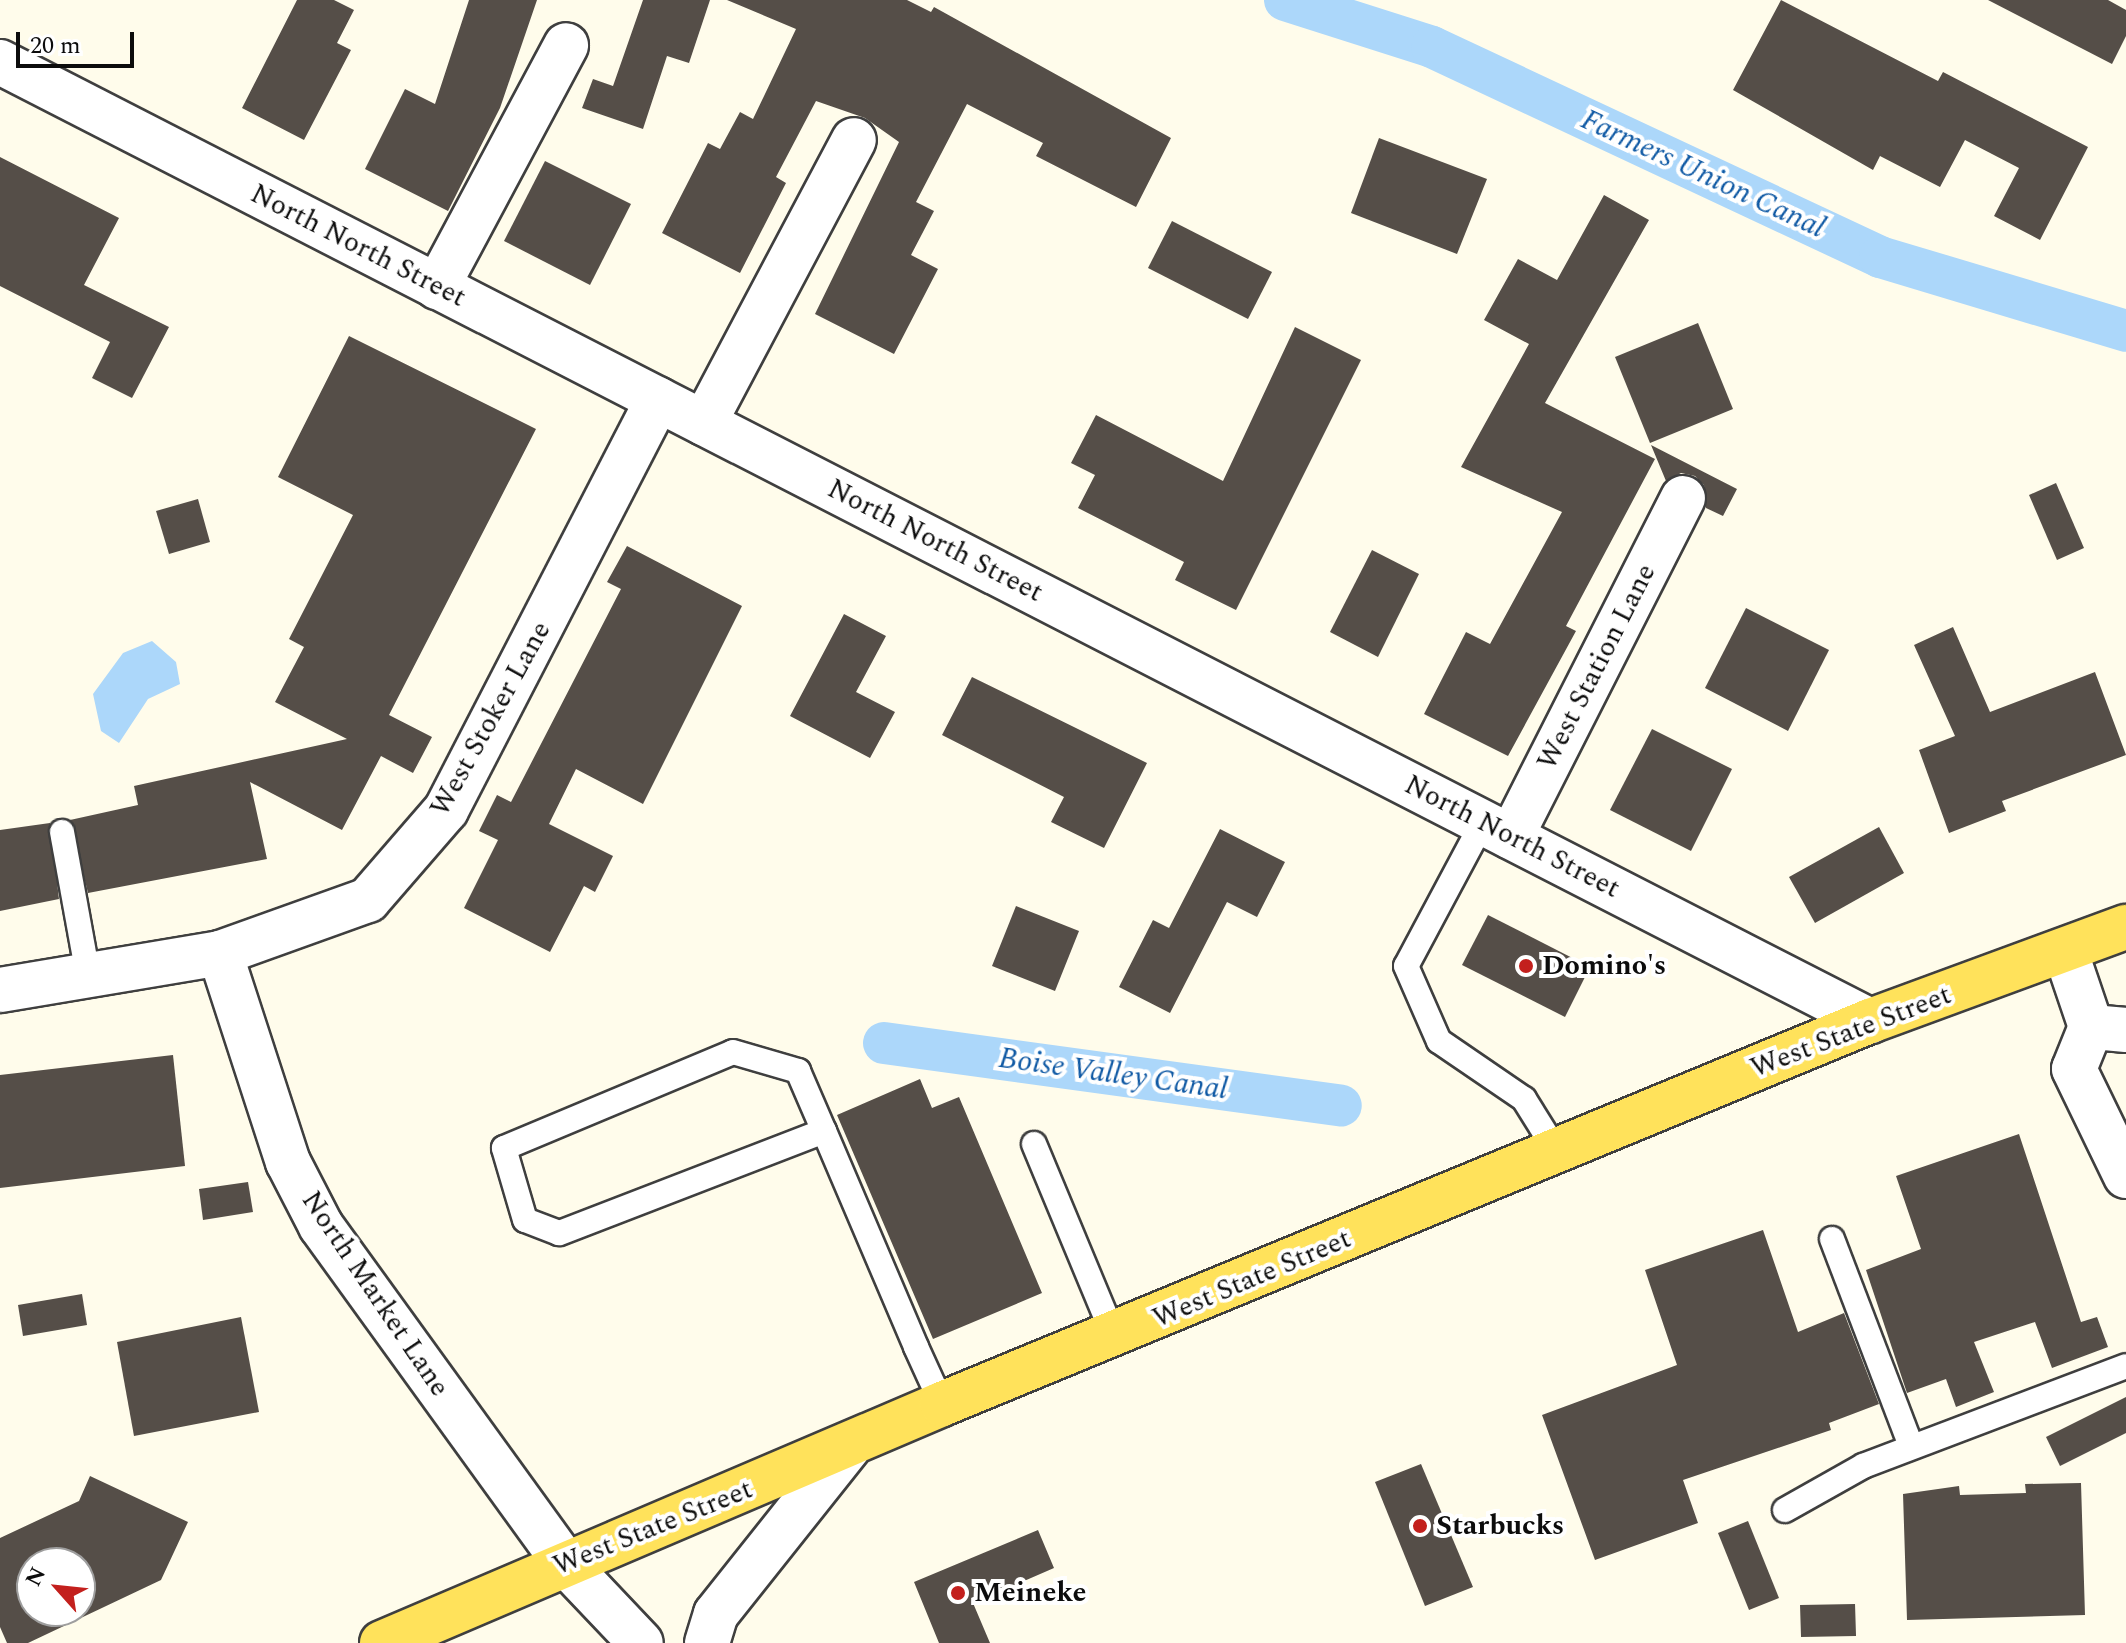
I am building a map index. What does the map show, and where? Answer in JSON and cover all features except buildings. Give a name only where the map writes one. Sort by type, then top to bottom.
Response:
[{"type":"main road","name":"West State Street","points":[[382,1643],[565,1563],[849,1447],[942,1404],[1114,1336],[1870,1021],[2126,927]]},
{"type":"street","points":[[437,287],[566,45]]},
{"type":"street","name":"North North Street","points":[[0,62],[1870,1021]]},
{"type":"street","points":[[704,423],[854,140]]},
{"type":"street","name":"West Stoker Lane","points":[[0,990],[220,953],[368,900],[446,810],[658,400]]},
{"type":"street","name":"West Station Lane","points":[[1497,829],[1683,498]]},
{"type":"street","points":[[2065,950],[2108,1028],[2074,1069],[2126,1176]]},
{"type":"street","name":"North Market Lane","points":[[220,953],[288,1162],[321,1226],[565,1563]]},
{"type":"street","points":[[707,1643],[716,1614],[849,1447]]},
{"type":"street","points":[[565,1563],[597,1643]]},
{"type":"street","points":[[565,1563],[641,1643]]},
{"type":"lane","points":[[1497,829],[1406,966],[1439,1041],[1524,1099],[1557,1152]]},
{"type":"lane","points":[[62,832],[88,975]]},
{"type":"lane","points":[[824,1131],[559,1233],[525,1220],[504,1148],[733,1052],[798,1071],[824,1131],[942,1404]]},
{"type":"lane","points":[[1034,1144],[1114,1336]]},
{"type":"lane","points":[[1832,1239],[1911,1446]]},
{"type":"lane","points":[[1785,1510],[1911,1446],[2126,1366]]},
{"type":"water","points":[[152,641],[176,662],[180,684],[148,699],[119,743],[101,731],[93,694],[123,653]]},
{"type":"waterway","name":"Farmers Union Canal","points":[[1285,0],[1432,47],[1880,257],[2126,331]]},
{"type":"waterway","name":"Boise Valley Canal","points":[[884,1043],[1341,1106]]},
{"type":"place","name":"Domino's","points":[[1526,966]]},
{"type":"place","name":"Starbucks","points":[[1420,1526]]},
{"type":"place","name":"Meineke","points":[[958,1593]]}]
